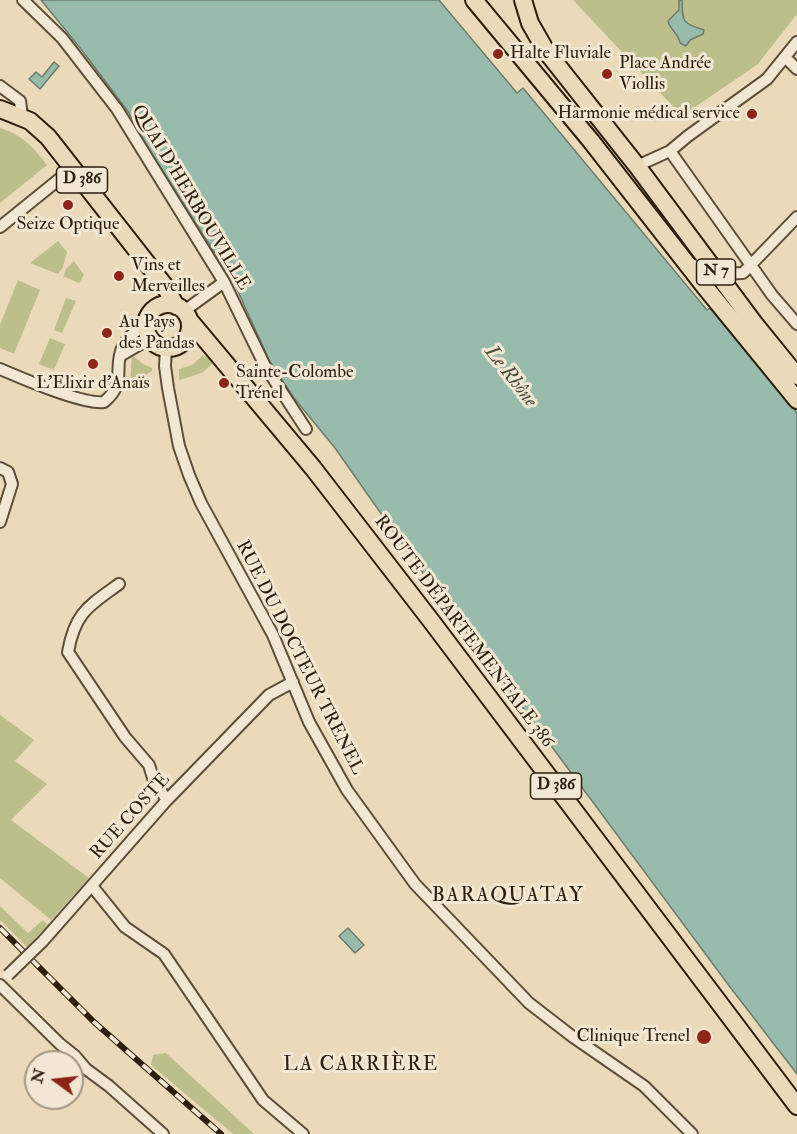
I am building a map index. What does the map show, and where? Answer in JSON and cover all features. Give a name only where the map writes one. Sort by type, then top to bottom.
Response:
[{"type":"main road","name":"N 7","points":[[474,0],[591,141],[797,400]]},
{"type":"main road","name":"N 7","points":[[524,0],[530,23],[546,51],[797,376]]},
{"type":"main road","name":"ROUTE DÉPARTEMENTALE 386","points":[[0,109],[22,116],[38,126],[164,285],[183,313],[313,468],[797,1106]]},
{"type":"main road","name":"ROUTE DÉPARTEMENTALE 386","points":[[150,268],[154,287],[150,317]]},
{"type":"main road","points":[[164,305],[183,313],[189,334],[166,344],[147,332],[150,317],[164,305]]},
{"type":"main road","name":"ROUTE DÉPARTEMENTALE 386","points":[[166,344],[202,349],[222,358]]},
{"type":"street","name":"QUAI D'HERBOUVILLE","points":[[23,0],[62,38],[117,109],[224,282],[265,366],[306,429]]},
{"type":"street","points":[[637,166],[670,151],[767,79],[797,42]]},
{"type":"street","points":[[785,57],[797,69]]},
{"type":"street","points":[[0,86],[20,102],[22,116]]},
{"type":"street","points":[[670,151],[772,295],[797,324]]},
{"type":"street","points":[[0,227],[73,168]]},
{"type":"street","points":[[686,262],[718,274],[743,273],[797,217]]},
{"type":"street","points":[[183,313],[224,282]]},
{"type":"street","points":[[0,369],[25,380],[97,403],[104,402],[117,388],[123,346],[150,317]]},
{"type":"street","points":[[120,356],[138,345],[166,344]]},
{"type":"street","name":"RUE DU DOCTEUR TRENEL","points":[[166,344],[165,366],[179,446],[201,503],[273,635],[309,722],[337,773],[378,835],[415,884],[529,1003],[573,1037],[644,1086],[692,1134]]},
{"type":"street","points":[[0,468],[8,472],[12,484],[0,522]]},
{"type":"street","points":[[119,584],[84,609],[70,640],[68,652],[125,737],[146,761],[154,781],[167,800]]},
{"type":"street","name":"RUE COSTE","points":[[0,984],[44,940],[167,800],[268,696],[293,682]]},
{"type":"street","points":[[92,886],[125,927],[164,954],[263,1100],[303,1134]]},
{"type":"street","points":[[0,984],[86,1069],[109,1086],[163,1134]]},
{"type":"green space","points":[[573,0],[797,0],[797,14],[758,64],[682,116]]},
{"type":"green space","points":[[0,128],[27,142],[47,165],[0,203]]},
{"type":"green space","points":[[58,241],[67,252],[63,267],[58,274],[30,263]]},
{"type":"green space","points":[[74,261],[84,275],[79,283],[63,278],[66,269]]},
{"type":"green space","points":[[18,280],[40,290],[14,354],[0,348],[0,325]]},
{"type":"green space","points":[[66,298],[76,301],[62,333],[54,330]]},
{"type":"green space","points":[[50,338],[65,344],[54,370],[39,364]]},
{"type":"green space","points":[[132,355],[152,368],[152,371],[130,384]]},
{"type":"green space","points":[[203,355],[214,362],[202,373],[179,380],[179,369],[192,365]]},
{"type":"green space","points":[[0,715],[34,740],[15,761],[47,784],[11,820],[89,878],[51,920],[0,878]]},
{"type":"green space","points":[[0,906],[28,933],[43,920],[48,925],[27,947],[0,920]]},
{"type":"green space","points":[[166,1053],[254,1134],[233,1134],[151,1065],[153,1055]]},
{"type":"water","name":"Le Rhône","points":[[41,0],[439,0],[517,93],[523,88],[707,310],[710,308],[797,413],[797,1074],[420,569],[335,448],[294,398],[270,362],[235,285],[148,148],[129,113]]},
{"type":"water","points":[[679,0],[682,0],[682,13],[685,21],[704,30],[703,34],[690,40],[686,46],[680,43],[668,21],[679,10]]},
{"type":"water","points":[[54,62],[59,66],[40,89],[29,79],[36,72],[42,77]]},
{"type":"water","points":[[348,928],[364,945],[355,953],[339,936]]},
{"type":"railway","points":[[0,928],[94,1022],[221,1134]]},
{"type":"place","name":"Halte Fluviale","points":[[498,54]]},
{"type":"place","name":"Place Andrée Viollis","points":[[607,74]]},
{"type":"place","name":"Harmonie médical service","points":[[752,114]]},
{"type":"place","name":"Seize Optique","points":[[68,205]]},
{"type":"place","name":"Vins et Merveilles","points":[[119,276]]},
{"type":"place","name":"Au Pays des Pandas","points":[[107,333]]},
{"type":"place","name":"L'Elixir d'Anaïs","points":[[93,364]]},
{"type":"place","name":"Sainte-Colombe Trénel","points":[[224,383]]},
{"type":"place","name":"Clinique Trenel","points":[[704,1037]]},
{"type":"district","name":"BARAQUATAY","points":[[508,897]]},
{"type":"district","name":"LA CARRIÈRE","points":[[361,1066]]}]
